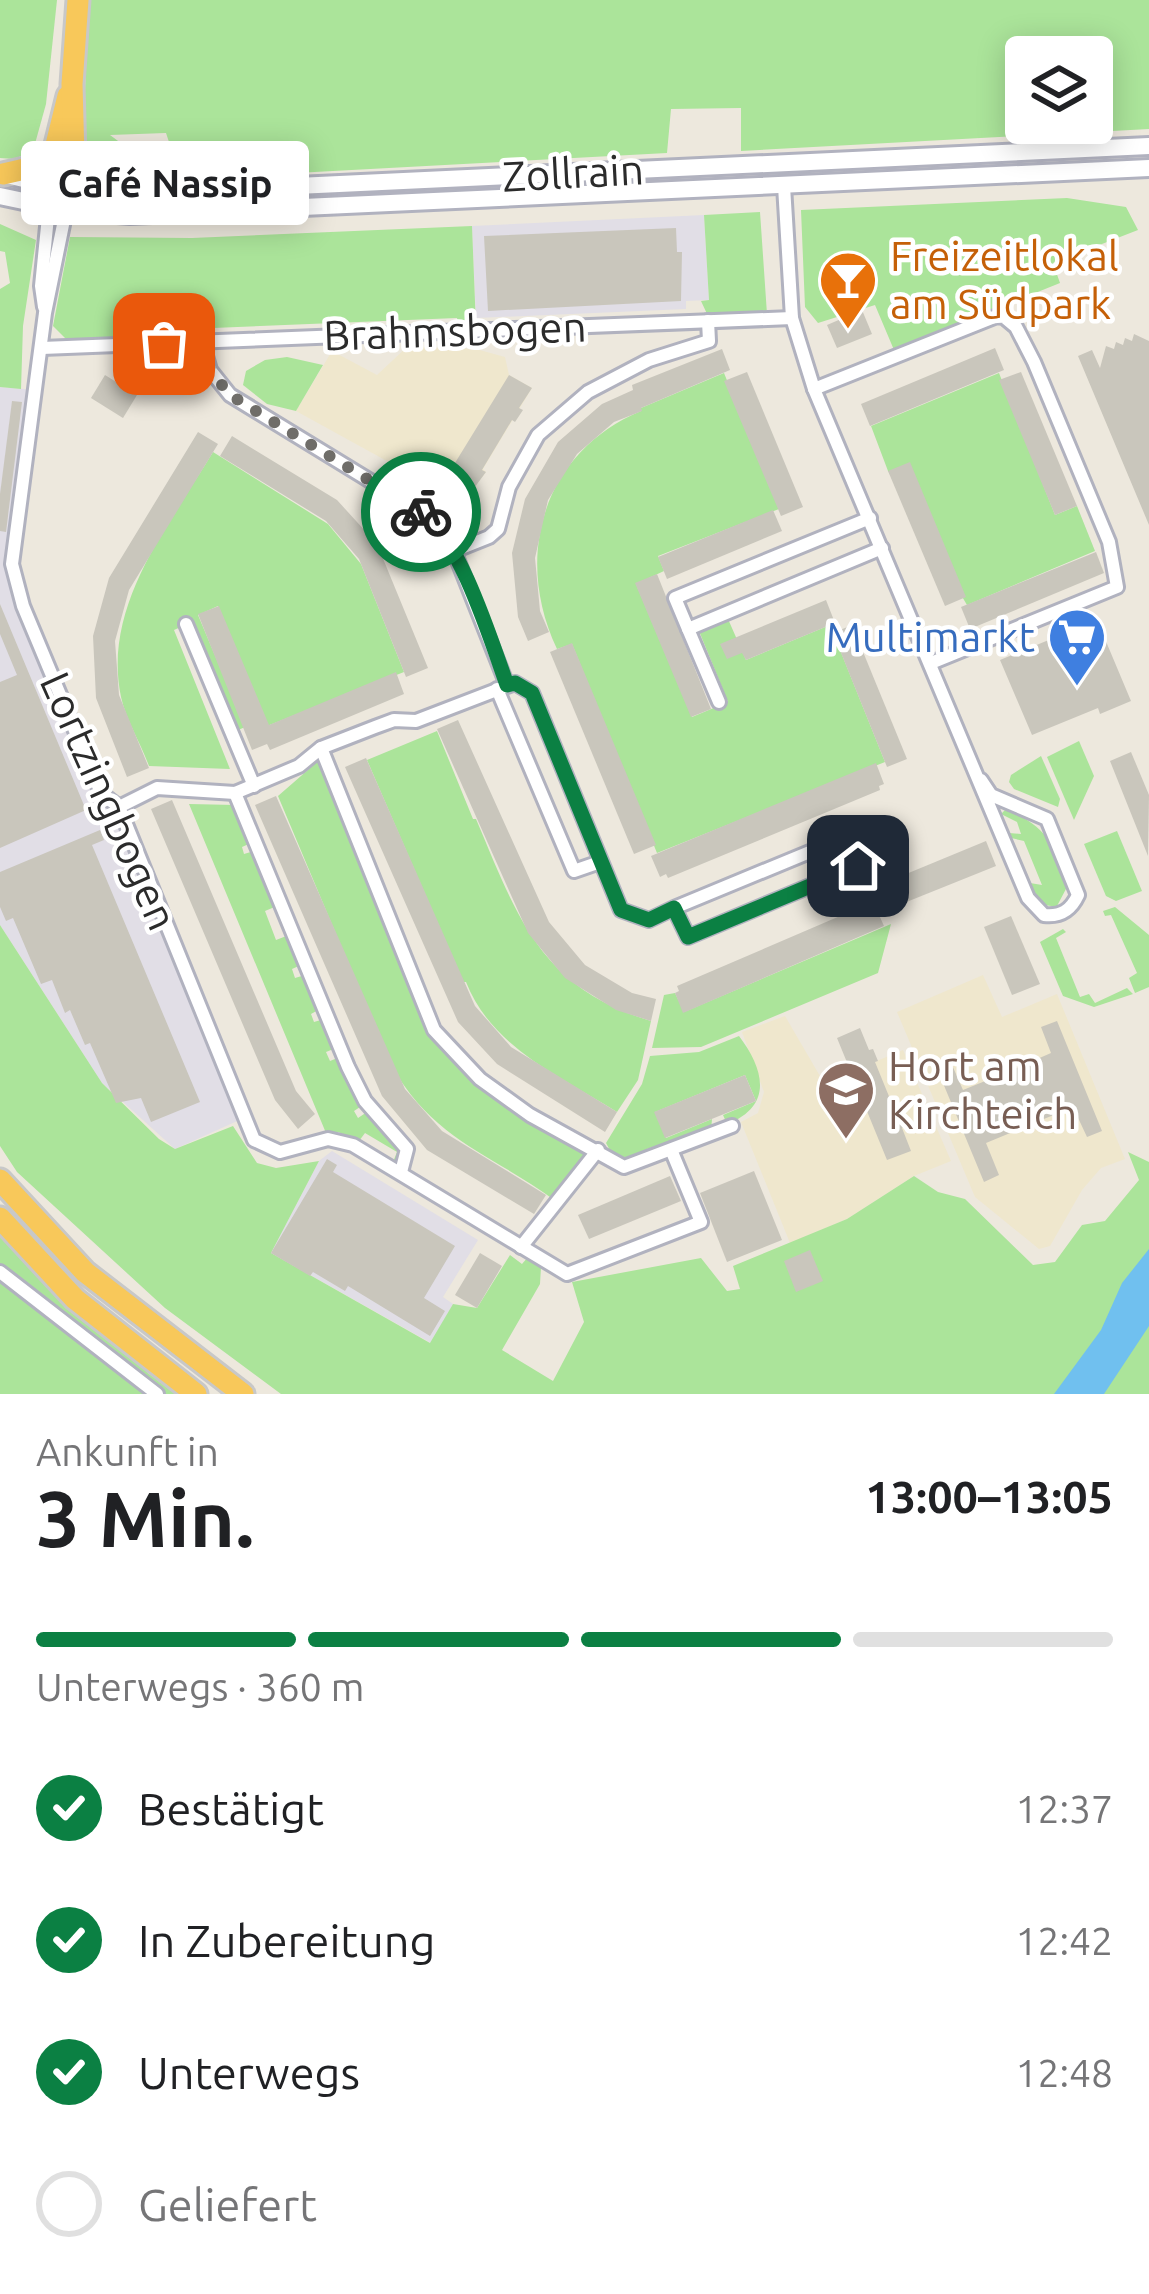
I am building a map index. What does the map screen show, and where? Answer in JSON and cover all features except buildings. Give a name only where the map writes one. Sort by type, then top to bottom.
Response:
[{"type":"highway","points":[[59,198],[78,0]]},
{"type":"highway","points":[[1,181],[64,156]]},
{"type":"highway","points":[[64,156],[106,193]]},
{"type":"highway","points":[[0,1180],[85,1272],[243,1394]]},
{"type":"highway","points":[[0,1218],[75,1299],[196,1394]]},
{"type":"main road","name":"Zollrain","points":[[59,198],[1148,146]]},
{"type":"main road","points":[[782,164],[784,186]]},
{"type":"main road","name":"Zollrain","points":[[1,181],[130,214],[1148,168]]},
{"type":"street","points":[[1148,146],[1149,180]]},
{"type":"street","points":[[784,186],[792,318],[814,389],[1035,910],[1044,916],[1063,913],[1078,895],[1046,819],[992,795],[981,780]]},
{"type":"street","name":"Lortzingbogen","points":[[59,198],[12,563],[23,606],[100,793],[119,807],[254,1140],[280,1152],[328,1138],[353,1145],[401,1172]]},
{"type":"street","points":[[814,389],[979,322],[1004,317],[1016,327],[1034,362],[1109,542],[1118,587],[931,663]]},
{"type":"street","name":"Brahmsbogen","points":[[202,342],[792,318]]},
{"type":"street","name":"Brahmsbogen","points":[[454,551],[498,530],[509,487],[538,435],[588,392],[649,360],[709,341],[708,321]]},
{"type":"street","points":[[42,348],[202,342],[210,370],[230,395],[431,518],[454,551],[574,871],[600,862]]},
{"type":"street","points":[[719,702],[676,598],[870,518]]},
{"type":"street","points":[[688,629],[882,548]]},
{"type":"street","points":[[186,624],[254,786]]},
{"type":"street","points":[[119,807],[158,788],[236,793],[298,766],[321,748],[394,720],[416,721],[515,683],[532,693],[621,910],[649,920],[674,908],[845,837],[858,866],[688,937],[674,908]]},
{"type":"street","points":[[321,748],[434,1030],[476,1076],[530,1114],[624,1167],[732,1126]]},
{"type":"street","points":[[236,793],[348,1067],[365,1102],[407,1149],[401,1172],[567,1274],[701,1222],[672,1151]]},
{"type":"street","points":[[520,1247],[598,1150]]},
{"type":"street","points":[[0,1272],[157,1394]]},
{"type":"shaded area","points":[[704,215],[709,300],[686,301],[686,309],[476,318],[472,226]]},
{"type":"shaded area","points":[[408,346],[476,349],[505,357],[509,375],[532,388],[483,469],[486,472],[463,503],[296,411],[332,351],[377,375]]},
{"type":"shaded area","points":[[0,387],[36,390],[12,563],[100,793],[119,807],[244,1118],[175,1149],[102,1083],[0,925]]},
{"type":"shaded area","points":[[983,975],[1002,1017],[1057,994],[1125,1159],[1101,1168],[1082,1190],[1050,1246],[1039,1249],[975,1197],[897,1012]]},
{"type":"shaded area","name":"Hort am Kirchteich","points":[[785,1016],[824,1083],[903,1050],[951,1161],[914,1176],[847,1219],[790,1243],[741,1122],[758,1113],[764,1092],[742,1032]]},
{"type":"shaded area","points":[[332,1151],[478,1240],[443,1297],[453,1304],[431,1343],[271,1253],[319,1161]]},
{"type":"green space","points":[[0,0],[57,0],[46,104],[33,151],[14,159],[0,158]]},
{"type":"green space","points":[[89,0],[1149,0],[1149,129],[1113,131],[1113,36],[1005,36],[1005,137],[741,151],[741,108],[671,109],[667,153],[186,179],[178,176],[186,170],[182,151],[172,151],[166,133],[110,135],[141,158],[144,171],[133,181],[123,171],[105,173],[90,155],[82,156]]},
{"type":"green space","points":[[1067,198],[1126,207],[1138,230],[1053,263],[1060,283],[894,350],[875,305],[818,323],[805,307],[801,210]]},
{"type":"green space","points":[[760,212],[767,314],[708,316],[701,301],[709,300],[704,215]]},
{"type":"green space","points":[[0,224],[36,240],[23,326],[21,389],[0,387],[0,289],[10,283],[5,252],[0,251]]},
{"type":"green space","points":[[472,226],[476,327],[459,328],[457,318],[119,327],[119,341],[69,342],[53,326],[70,237],[192,238]]},
{"type":"green space","points":[[287,357],[323,365],[296,411],[267,404],[243,385],[246,371],[265,360]]},
{"type":"green space","points":[[724,373],[779,509],[658,556],[664,571],[636,584],[692,717],[728,702],[699,631],[728,619],[746,660],[830,625],[885,762],[657,853],[572,644],[557,649],[544,614],[538,544],[560,480],[580,452],[641,408]]},
{"type":"green space","points":[[999,373],[1055,515],[1077,506],[1095,551],[967,605],[888,471],[871,426]]},
{"type":"green space","points":[[213,452],[328,524],[361,564],[404,672],[267,726],[218,606],[198,615],[245,727],[236,731],[190,623],[174,630],[230,769],[149,766],[121,697],[121,631],[143,568]]},
{"type":"green space","points":[[437,731],[473,819],[537,944],[583,989],[651,1021],[638,1080],[617,1112],[510,1043],[463,982],[367,760]]},
{"type":"green space","points":[[1079,741],[1094,776],[1074,820],[1047,757]]},
{"type":"green space","points":[[324,756],[434,1030],[475,1076],[598,1150],[557,1202],[445,1129],[408,1091],[391,1065],[278,796]]},
{"type":"green space","points":[[1041,756],[1060,799],[1058,807],[1014,789],[1009,782],[1011,775]]},
{"type":"green space","points":[[189,804],[235,805],[251,843],[242,847],[244,854],[254,851],[277,906],[265,911],[276,940],[289,935],[301,965],[292,969],[295,978],[305,975],[320,1009],[311,1014],[314,1022],[324,1019],[336,1048],[326,1052],[330,1061],[340,1057],[363,1105],[354,1111],[358,1118],[367,1112],[399,1148],[398,1161],[393,1162],[397,1152],[365,1133],[359,1141],[338,1132],[326,1133]]},
{"type":"green space","points":[[1006,809],[1041,830],[1053,848],[1067,887],[1057,906],[1042,903],[1034,893],[1030,883],[1042,885],[1024,841],[1011,838],[1009,833],[1021,834],[1017,822],[1001,814]]},
{"type":"green space","points":[[1117,831],[1142,891],[1116,901],[1106,896],[1084,844]]},
{"type":"green space","points":[[1115,907],[1149,935],[1149,987],[1135,993],[1129,978],[1137,973],[1111,915],[1103,911]]},
{"type":"green space","points":[[891,924],[878,973],[701,1047],[652,1048],[664,995],[675,993],[684,1012]]},
{"type":"green space","points":[[0,925],[102,1083],[159,1139],[175,1149],[233,1126],[257,1163],[276,1168],[319,1161],[271,1253],[430,1343],[453,1304],[477,1308],[510,1255],[522,1264],[528,1257],[541,1267],[540,1284],[502,1350],[553,1381],[584,1322],[572,1282],[701,1258],[727,1291],[740,1289],[733,1266],[847,1219],[914,1176],[938,1192],[965,1199],[1033,1265],[1055,1262],[1082,1225],[1105,1221],[1139,1180],[1128,1152],[1149,1162],[1149,1394],[281,1394],[165,1308],[17,1172],[0,1146]]},
{"type":"green space","points":[[1063,929],[1066,932],[1056,938],[1080,997],[1089,994],[1095,1003],[1127,988],[1133,994],[1094,1007],[1063,996],[1040,942]]},
{"type":"green space","points":[[739,1036],[759,1074],[756,1101],[745,1075],[655,1112],[666,1138],[712,1119],[711,1131],[659,1153],[655,1146],[647,1149],[650,1157],[628,1162],[613,1156],[606,1143],[642,1084],[650,1056],[699,1052]]},
{"type":"green space","points":[[756,1101],[742,1116],[727,1124],[723,1115]]},
{"type":"green space","points":[[0,1233],[149,1374],[181,1394],[0,1394]]},
{"type":"water","points":[[1149,1249],[1149,1326],[1104,1394],[1054,1394],[1101,1330],[1122,1283]]},
{"type":"way so far","points":[[164,344],[202,342],[210,370],[230,395],[421,512]]},
{"type":"place","name":"Freizeitlokal am Südpark","points":[[848,331]]},
{"type":"place","name":"Café Nassip","points":[[164,344]]},
{"type":"place","name":"Multimarkt","points":[[1077,688]]},
{"type":"place","name":"Hort am Kirchteich","points":[[846,1141]]},
{"type":"route","points":[[421,512],[431,518],[454,551],[507,685],[515,683],[532,693],[621,910],[649,920],[674,908],[688,937],[858,866]]}]
